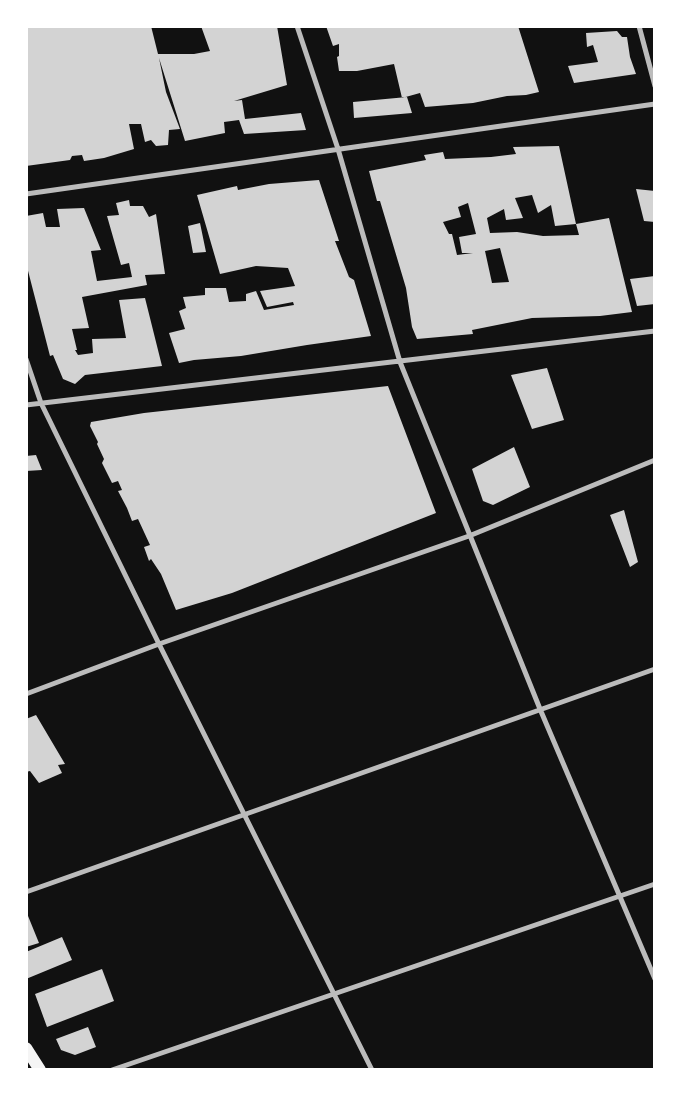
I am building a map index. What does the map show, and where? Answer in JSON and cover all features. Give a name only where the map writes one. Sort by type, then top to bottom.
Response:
[{"type":"main road","points":[[26,1048],[40,1070]]},
{"type":"street","points":[[297,26],[338,149],[400,362],[540,709],[655,979]]},
{"type":"street","points":[[639,26],[655,86]]},
{"type":"street","points":[[26,194],[655,104]]},
{"type":"street","points":[[26,405],[400,362],[655,330]]},
{"type":"street","points":[[26,359],[41,404],[158,644],[372,1070]]},
{"type":"street","points":[[26,694],[158,644],[469,536],[655,460]]},
{"type":"street","points":[[26,892],[655,669]]},
{"type":"street","points":[[112,1070],[655,884]]},
{"type":"building","points":[[26,26],[151,26],[158,54],[194,54],[210,51],[201,26],[277,26],[287,85],[234,101],[242,100],[245,119],[301,113],[306,130],[244,134],[239,120],[224,122],[225,133],[185,141],[159,58],[166,92],[180,129],[169,130],[168,145],[156,146],[151,140],[145,142],[141,124],[129,124],[134,149],[104,158],[84,161],[82,155],[72,156],[70,160],[26,166]]},
{"type":"building","points":[[326,26],[518,26],[539,92],[473,103],[425,107],[420,93],[402,98],[394,64],[357,71],[339,71],[337,57],[339,56],[339,44],[333,46]]},
{"type":"building","points":[[617,31],[622,37],[627,37],[630,57],[636,74],[574,83],[568,66],[598,62],[593,45],[587,47],[586,33]]},
{"type":"building","points":[[407,97],[412,113],[354,118],[353,102]]},
{"type":"building","points":[[559,146],[576,224],[609,218],[632,312],[600,316],[532,318],[472,330],[473,334],[417,339],[412,327],[406,288],[369,171],[426,160],[424,155],[443,152],[445,159],[516,154],[513,147]],"holes":[[[532,195],[538,213],[551,205],[555,226],[576,224],[579,235],[543,236],[517,232],[490,233],[487,218],[504,209],[506,220],[523,218],[515,198]],[[468,203],[476,234],[459,237],[462,253],[473,253],[457,255],[452,234],[449,234],[443,222],[461,217],[458,207]],[[500,248],[509,282],[492,283],[485,251]]]},
{"type":"building","points":[[319,180],[339,241],[335,241],[349,277],[354,280],[371,336],[241,356],[179,363],[169,333],[185,329],[179,311],[186,308],[183,297],[205,295],[205,288],[226,288],[229,302],[246,301],[246,294],[256,291],[264,310],[294,305],[293,302],[267,307],[260,291],[295,286],[288,268],[256,266],[220,274],[197,195],[237,186],[238,190],[269,184]]},
{"type":"building","points":[[636,189],[655,191],[655,222],[644,221]]},
{"type":"building","points":[[129,200],[130,206],[143,206],[149,217],[156,214],[165,274],[145,275],[147,285],[82,297],[89,328],[72,329],[77,350],[75,350],[78,355],[93,353],[92,339],[126,338],[119,300],[145,298],[162,366],[85,375],[75,384],[63,379],[53,355],[50,356],[26,263],[26,216],[43,213],[46,227],[60,227],[57,209],[84,208],[101,250],[91,251],[97,281],[132,277],[129,263],[121,265],[107,216],[119,215],[116,203]]},
{"type":"building","points":[[200,223],[206,252],[193,253],[188,226]]},
{"type":"building","points":[[655,276],[655,304],[637,306],[630,279]]},
{"type":"building","points":[[547,368],[564,420],[532,429],[511,375]]},
{"type":"building","points":[[388,386],[436,513],[232,593],[176,610],[161,574],[151,559],[149,561],[144,547],[150,545],[138,519],[132,521],[118,491],[122,490],[118,481],[112,483],[102,463],[104,459],[90,426],[91,422],[144,413]]},
{"type":"building","points":[[514,447],[530,487],[493,505],[483,501],[472,469]]},
{"type":"building","points":[[36,455],[42,470],[26,471],[26,456]]},
{"type":"building","points":[[624,510],[638,562],[630,567],[610,515]]},
{"type":"building","points":[[36,715],[65,764],[58,765],[62,773],[39,783],[30,771],[26,772],[26,719]]},
{"type":"building","points":[[26,911],[39,943],[26,947]]},
{"type":"building","points":[[62,937],[72,960],[26,979],[26,952]]},
{"type":"building","points":[[102,969],[114,1001],[47,1027],[35,994]]},
{"type":"building","points":[[88,1027],[96,1047],[75,1055],[61,1050],[56,1039]]}]
